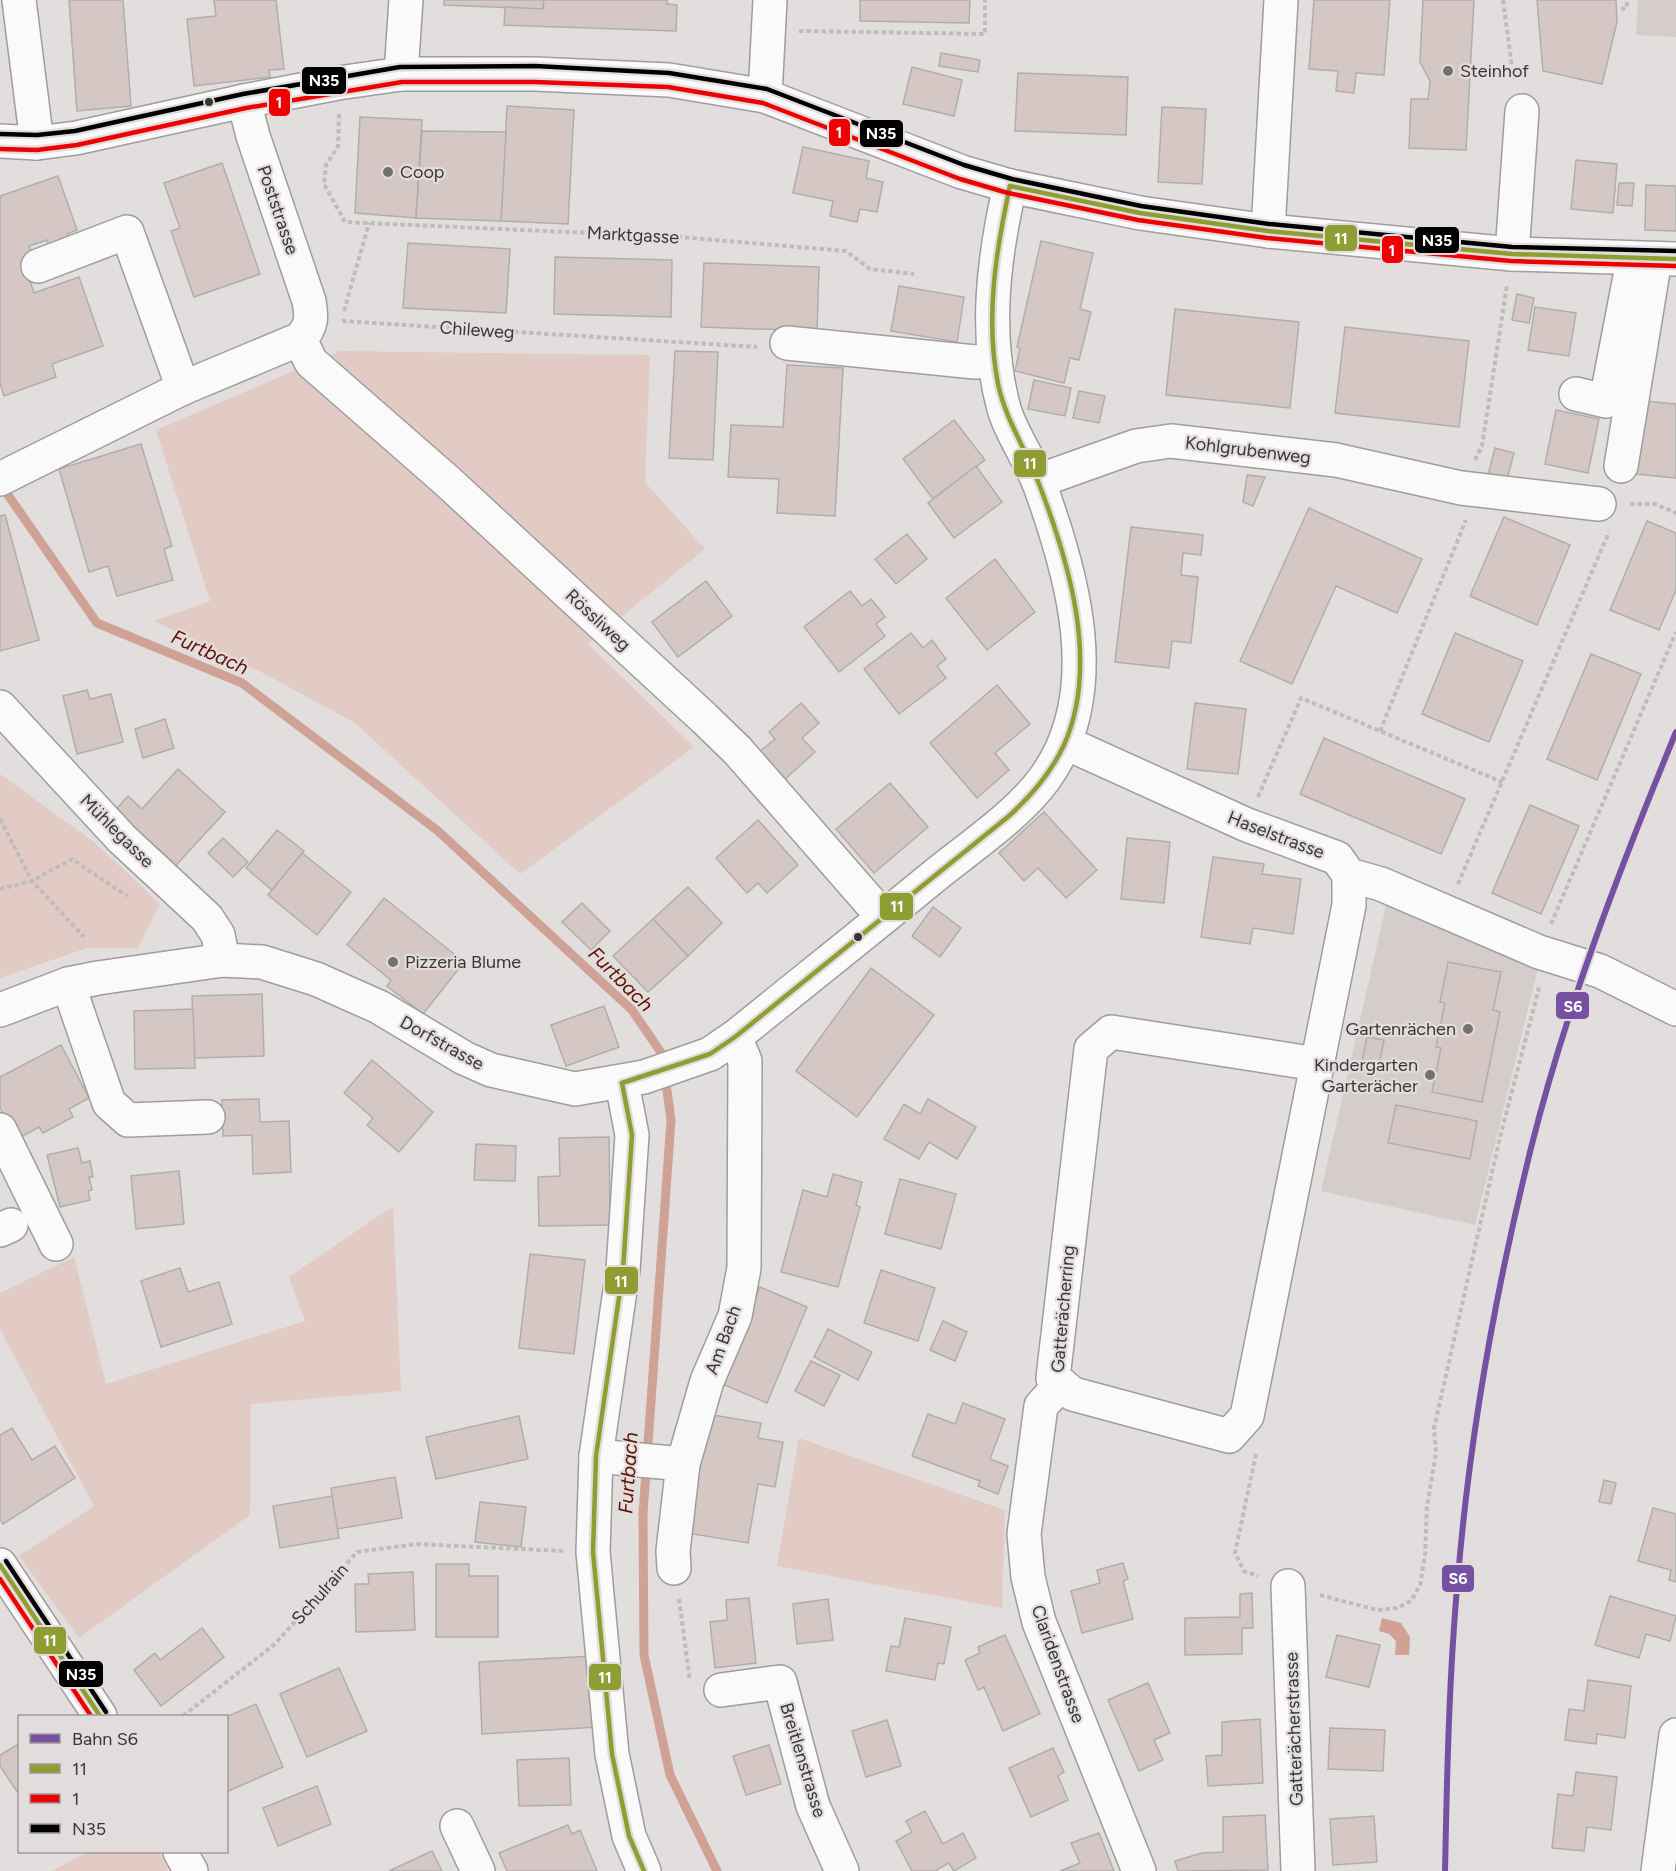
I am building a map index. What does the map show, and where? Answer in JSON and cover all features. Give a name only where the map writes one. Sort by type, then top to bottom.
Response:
[{"type":"street","points":[[19,0],[37,143]]},
{"type":"street","points":[[401,74],[406,0]]},
{"type":"street","points":[[1268,231],[1281,0]]},
{"type":"street","points":[[765,96],[769,15]]},
{"type":"street","points":[[0,141],[37,143],[76,138],[244,101],[338,83],[401,74],[535,74],[669,80],[765,96],[962,172],[1010,186],[1140,213],[1268,231],[1512,254],[1655,259]]},
{"type":"street","name":"Poststrasse","points":[[244,101],[253,136],[309,300],[306,329]]},
{"type":"street","points":[[1512,254],[1522,111]]},
{"type":"street","name":"Dorfstrasse","points":[[0,1010],[68,984],[98,978],[223,960],[262,962],[316,979],[379,1007],[464,1058],[491,1070],[574,1089],[633,1080],[684,1065],[710,1054],[735,1037],[1002,821],[1044,779],[1066,743],[1071,727],[1078,673],[1078,628],[1067,573],[1038,482],[1005,410],[995,360],[993,282],[997,242],[1010,186]]},
{"type":"street","points":[[38,266],[127,232],[183,388]]},
{"type":"street","points":[[1576,394],[1606,401],[1655,259]]},
{"type":"street","points":[[1621,466],[1655,259]]},
{"type":"street","points":[[4,476],[306,329]]},
{"type":"street","name":"Rössliweg","points":[[306,329],[311,363],[446,480],[738,751],[883,917]]},
{"type":"street","points":[[787,343],[975,362],[995,360]]},
{"type":"street","name":"Kohlgrubenweg","points":[[1038,482],[1136,446],[1171,441],[1336,460],[1470,489],[1610,504]]},
{"type":"street","name":"Mühlegasse","points":[[0,707],[122,839],[207,918],[218,935],[223,960]]},
{"type":"street","name":"Haselstrasse","points":[[1066,743],[1246,825],[1337,858],[1349,875],[1381,884],[1543,953],[1600,971],[1676,1009]]},
{"type":"street","points":[[1236,1428],[1247,1416],[1349,905],[1349,875]]},
{"type":"street","points":[[68,984],[110,1103],[128,1120],[208,1117]]},
{"type":"street","name":"Gatterächerring","points":[[1236,1428],[1229,1436],[1072,1394],[1053,1378],[1091,1049],[1112,1032],[1317,1064]]},
{"type":"street","name":"Am Bach","points":[[674,1569],[676,1463],[735,1316],[744,1268],[745,1061],[735,1037]]},
{"type":"street","points":[[633,1080],[632,1135],[608,1456],[593,1552],[612,1754],[629,1836],[644,1871]]},
{"type":"street","points":[[0,1130],[56,1244]]},
{"type":"street","name":"Claridenstrasse","points":[[1061,1384],[1041,1406],[1024,1534],[1028,1577],[1039,1622],[1139,1871]]},
{"type":"street","points":[[608,1456],[676,1463]]},
{"type":"street","points":[[4,1580],[99,1715]]},
{"type":"street","name":"Gatterächerstrasse","points":[[1288,1586],[1298,1871]]},
{"type":"street","name":"Breitlenstrasse","points":[[721,1690],[780,1682],[813,1806],[842,1871]]},
{"type":"street","points":[[1658,1871],[1675,1741]]},
{"type":"street","points":[[458,1826],[478,1871]]},
{"type":"street","points":[[181,1853],[191,1871]]},
{"type":"path","points":[[769,15],[985,34],[985,0]]},
{"type":"path","points":[[1503,0],[1511,72],[1522,111]]},
{"type":"path","points":[[1621,9],[1627,8],[1627,0]]},
{"type":"path","name":"Marktgasse","points":[[339,108],[338,147],[326,165],[324,184],[345,222],[680,237],[846,251],[870,269],[914,274]]},
{"type":"path","points":[[345,309],[369,223]]},
{"type":"path","points":[[1380,731],[1470,489],[1482,446],[1512,254]]},
{"type":"path","name":"Chileweg","points":[[306,329],[766,348],[787,343]]},
{"type":"path","points":[[1447,912],[1502,782],[1610,504],[1655,504],[1676,513]]},
{"type":"path","points":[[1236,1428],[1257,1450],[1235,1553],[1244,1571],[1288,1586],[1377,1610],[1396,1608],[1411,1601],[1420,1585],[1436,1452],[1434,1428],[1543,953],[1676,632]]},
{"type":"path","points":[[1246,825],[1301,698],[1502,782]]},
{"type":"path","points":[[0,819],[32,881],[84,937]]},
{"type":"path","points":[[0,889],[32,881],[72,859],[127,896]]},
{"type":"path","name":"Schulrain","points":[[184,1715],[275,1644],[357,1552],[416,1544],[593,1552]]},
{"type":"path","points":[[674,1569],[693,1696],[721,1690]]},
{"type":"shaded area","points":[[1638,0],[1676,0],[1676,37],[1636,35]]},
{"type":"shaded area","points":[[340,351],[650,355],[645,482],[705,549],[588,644],[694,747],[520,874],[355,723],[267,675],[154,621],[210,601],[156,430]]},
{"type":"shaded area","points":[[0,774],[94,842],[160,904],[138,948],[87,948],[0,978]]},
{"type":"shaded area","name":"Kindergarten Garterächer","points":[[1388,897],[1540,960],[1475,1225],[1321,1191]]},
{"type":"shaded area","points":[[393,1206],[401,1391],[251,1404],[250,1515],[79,1638],[19,1556],[94,1506],[0,1329],[0,1293],[74,1257],[106,1384],[305,1321],[289,1277]]},
{"type":"shaded area","points":[[799,1438],[1005,1510],[1002,1608],[777,1566]]},
{"type":"shaded area","points":[[1382,1618],[1401,1623],[1410,1637],[1409,1655],[1395,1655],[1396,1641],[1389,1634],[1379,1631]]},
{"type":"shaded area","points":[[85,1853],[160,1853],[169,1871],[52,1871]]},
{"type":"building","points":[[69,0],[123,0],[131,106],[77,111]]},
{"type":"building","points":[[214,0],[276,0],[284,69],[269,70],[270,77],[194,86],[187,19],[216,16]]},
{"type":"building","points":[[444,0],[544,0],[543,9],[444,5]]},
{"type":"building","points":[[544,0],[667,0],[667,4],[677,5],[676,31],[504,25],[505,7],[543,9]]},
{"type":"building","points":[[860,0],[970,0],[969,23],[860,21]]},
{"type":"building","points":[[1314,0],[1390,0],[1384,75],[1356,73],[1354,93],[1336,91],[1338,71],[1309,69]]},
{"type":"building","name":"Steinhof","points":[[1423,0],[1474,0],[1466,150],[1409,148],[1411,99],[1428,99],[1430,81],[1420,62]]},
{"type":"building","points":[[1537,0],[1616,0],[1617,22],[1602,84],[1543,71]]},
{"type":"building","points":[[941,53],[980,60],[978,72],[939,66]]},
{"type":"building","points":[[912,67],[962,80],[954,116],[903,104]]},
{"type":"building","points":[[1018,73],[1128,77],[1126,135],[1015,131]]},
{"type":"building","points":[[507,106],[574,110],[568,224],[501,221]]},
{"type":"building","points":[[1162,107],[1206,109],[1202,184],[1158,182]]},
{"type":"building","name":"Coop","points":[[360,117],[422,120],[416,218],[355,213]]},
{"type":"building","points":[[422,131],[506,132],[501,221],[416,218]]},
{"type":"building","points":[[803,147],[869,161],[866,178],[883,182],[877,212],[860,209],[857,222],[830,216],[833,201],[793,193]]},
{"type":"building","points":[[1576,160],[1617,164],[1613,213],[1571,209]]},
{"type":"building","points":[[222,163],[260,274],[194,297],[171,231],[180,228],[164,183]]},
{"type":"building","points":[[58,176],[77,230],[67,234],[69,243],[50,250],[47,240],[29,246],[35,263],[25,267],[34,293],[79,277],[103,346],[52,364],[56,377],[4,396],[0,383],[0,196]]},
{"type":"building","points":[[1619,183],[1634,183],[1632,206],[1617,205]]},
{"type":"building","points":[[1646,185],[1676,186],[1676,231],[1645,230]]},
{"type":"building","points":[[1041,241],[1093,253],[1080,309],[1091,312],[1079,360],[1070,358],[1064,383],[1015,371],[1020,348],[1017,347]]},
{"type":"building","points":[[408,243],[510,249],[506,313],[403,308]]},
{"type":"building","points":[[555,257],[672,260],[671,317],[554,314]]},
{"type":"building","points":[[704,263],[819,267],[817,331],[701,327]]},
{"type":"building","points":[[899,286],[964,297],[957,342],[891,331]]},
{"type":"building","points":[[1517,294],[1534,298],[1529,323],[1512,320]]},
{"type":"building","points":[[1535,307],[1576,313],[1569,356],[1528,350]]},
{"type":"building","points":[[1175,309],[1299,322],[1290,408],[1166,395]]},
{"type":"building","points":[[1345,327],[1469,341],[1459,427],[1335,413]]},
{"type":"building","points":[[675,351],[718,352],[713,460],[669,458]]},
{"type":"building","points":[[787,365],[843,368],[835,516],[777,513],[779,479],[728,477],[731,425],[783,427]]},
{"type":"building","points":[[1034,380],[1071,388],[1065,416],[1028,409]]},
{"type":"building","points":[[1079,391],[1105,396],[1099,423],[1073,418]]},
{"type":"building","points":[[1644,401],[1676,404],[1676,478],[1636,474]]},
{"type":"building","points":[[1556,410],[1599,419],[1588,473],[1545,464]]},
{"type":"building","points":[[954,420],[985,460],[933,499],[903,459]]},
{"type":"building","points":[[141,444],[172,546],[164,549],[173,580],[117,596],[108,566],[89,572],[59,469]]},
{"type":"building","points":[[1495,448],[1514,453],[1507,479],[1488,475]]},
{"type":"building","points":[[976,466],[1002,502],[954,538],[928,503]]},
{"type":"building","points":[[1247,475],[1265,477],[1253,506],[1243,502]]},
{"type":"building","points":[[1309,508],[1422,559],[1397,613],[1336,586],[1292,684],[1240,661]]},
{"type":"building","points":[[5,515],[39,640],[0,651],[0,516]]},
{"type":"building","points":[[1504,517],[1570,545],[1537,625],[1470,596]]},
{"type":"building","points":[[1647,521],[1676,533],[1676,590],[1659,630],[1610,610]]},
{"type":"building","points":[[1131,527],[1203,535],[1201,555],[1183,553],[1181,575],[1198,577],[1191,643],[1172,641],[1169,668],[1115,662]]},
{"type":"building","points":[[907,534],[927,559],[896,584],[875,559]]},
{"type":"building","points":[[995,559],[1035,612],[987,650],[946,598]]},
{"type":"building","points":[[706,581],[732,616],[678,657],[652,622]]},
{"type":"building","points":[[850,591],[862,606],[871,599],[881,611],[885,617],[876,624],[885,636],[839,672],[804,627]]},
{"type":"building","points":[[911,633],[923,648],[932,640],[946,659],[937,666],[946,678],[899,714],[864,669]]},
{"type":"building","points":[[1455,633],[1523,661],[1489,742],[1422,714]]},
{"type":"building","points":[[1591,654],[1641,674],[1597,780],[1547,759]]},
{"type":"building","points":[[997,685],[1030,724],[995,753],[1009,770],[977,798],[930,743]]},
{"type":"building","points":[[87,690],[90,699],[111,694],[123,742],[77,754],[63,696]]},
{"type":"building","points":[[801,703],[819,723],[802,738],[815,752],[783,781],[758,753],[775,739],[769,732]]},
{"type":"building","points":[[1195,703],[1246,709],[1238,774],[1187,769]]},
{"type":"building","points":[[165,719],[174,748],[143,758],[135,729]]},
{"type":"building","points":[[1324,738],[1465,799],[1441,854],[1300,794]]},
{"type":"building","points":[[178,769],[225,812],[168,874],[111,815],[128,796],[142,809]]},
{"type":"building","points":[[890,783],[928,827],[874,873],[836,829]]},
{"type":"building","points":[[1530,805],[1579,826],[1541,914],[1492,893]]},
{"type":"building","points":[[1044,812],[1097,870],[1066,898],[1038,868],[1024,881],[999,853]]},
{"type":"building","points":[[758,820],[798,865],[767,893],[758,883],[747,893],[716,858]]},
{"type":"building","points":[[277,830],[304,851],[272,890],[246,868]]},
{"type":"building","points":[[223,838],[248,862],[233,877],[208,853]]},
{"type":"building","points":[[1127,838],[1170,842],[1164,903],[1121,899]]},
{"type":"building","points":[[302,853],[351,892],[317,935],[268,895]]},
{"type":"building","points":[[1213,857],[1264,864],[1262,874],[1301,879],[1293,934],[1253,928],[1250,944],[1201,937]]},
{"type":"building","points":[[688,887],[722,923],[688,956],[653,919]]},
{"type":"building","points":[[384,898],[464,962],[423,1014],[387,986],[391,980],[347,945]]},
{"type":"building","points":[[582,903],[610,931],[591,950],[562,922]]},
{"type":"building","points":[[933,907],[961,928],[940,957],[912,936]]},
{"type":"building","points":[[653,919],[688,956],[648,992],[613,956]]},
{"type":"building","name":"Gartenrächen","points":[[1448,962],[1501,972],[1493,1010],[1500,1012],[1482,1102],[1432,1092],[1441,1048],[1436,1047],[1445,1003],[1440,1002]]},
{"type":"building","points":[[871,968],[934,1015],[857,1117],[796,1071]]},
{"type":"building","points":[[262,994],[264,1056],[194,1058],[192,996]]},
{"type":"building","points":[[604,1006],[619,1047],[566,1066],[551,1025]]},
{"type":"building","points":[[193,1009],[195,1068],[135,1069],[134,1011]]},
{"type":"building","points":[[1367,1037],[1384,1040],[1379,1064],[1362,1061]]},
{"type":"building","points":[[61,1045],[89,1098],[69,1109],[73,1117],[43,1133],[39,1127],[17,1139],[0,1108],[0,1077]]},
{"type":"building","points":[[372,1060],[433,1112],[399,1152],[367,1125],[373,1118],[344,1093]]},
{"type":"building","points":[[259,1099],[260,1122],[289,1121],[291,1172],[253,1174],[252,1135],[223,1136],[222,1100]]},
{"type":"building","points":[[928,1099],[976,1127],[957,1159],[929,1142],[919,1159],[884,1139],[904,1104],[920,1114]]},
{"type":"building","points":[[1396,1105],[1477,1121],[1470,1159],[1388,1143]]},
{"type":"building","points":[[609,1137],[610,1225],[539,1226],[538,1177],[560,1176],[559,1138]]},
{"type":"building","points":[[476,1144],[516,1146],[515,1181],[474,1180]]},
{"type":"building","points":[[78,1148],[82,1163],[90,1161],[93,1177],[89,1177],[92,1190],[88,1191],[90,1200],[60,1207],[47,1155]]},
{"type":"building","points":[[179,1171],[184,1224],[136,1229],[131,1176]]},
{"type":"building","points":[[833,1174],[862,1182],[856,1205],[860,1207],[838,1287],[781,1272],[803,1190],[827,1197]]},
{"type":"building","points":[[900,1179],[956,1194],[941,1249],[885,1234]]},
{"type":"building","points":[[530,1254],[585,1260],[574,1354],[519,1348]]},
{"type":"building","points":[[180,1268],[188,1292],[219,1282],[232,1324],[161,1347],[141,1281]]},
{"type":"building","points":[[881,1270],[935,1288],[918,1341],[864,1323]]},
{"type":"building","points":[[760,1287],[807,1307],[767,1403],[718,1382]]},
{"type":"building","points":[[943,1321],[967,1332],[955,1361],[930,1350]]},
{"type":"building","points":[[828,1329],[872,1352],[858,1380],[814,1357]]},
{"type":"building","points":[[811,1361],[840,1375],[824,1406],[795,1391]]},
{"type":"building","points":[[963,1403],[1005,1419],[990,1459],[1008,1466],[998,1494],[978,1486],[980,1481],[912,1456],[928,1414],[955,1424]]},
{"type":"building","points":[[707,1414],[761,1423],[758,1438],[783,1442],[775,1487],[758,1484],[748,1543],[687,1533]]},
{"type":"building","points":[[519,1416],[528,1459],[436,1479],[426,1437]]},
{"type":"building","points":[[12,1428],[32,1460],[55,1446],[75,1478],[3,1524],[0,1519],[0,1435]]},
{"type":"building","points":[[395,1477],[402,1518],[337,1529],[331,1488]]},
{"type":"building","points":[[1604,1480],[1616,1483],[1611,1504],[1599,1502]]},
{"type":"building","points":[[332,1496],[339,1538],[280,1548],[273,1506]]},
{"type":"building","points":[[480,1502],[526,1507],[521,1547],[475,1542]]},
{"type":"building","points":[[1653,1508],[1676,1514],[1676,1582],[1669,1580],[1671,1570],[1638,1561]]},
{"type":"building","points":[[1123,1563],[1128,1579],[1123,1581],[1133,1619],[1082,1633],[1071,1591],[1100,1583],[1097,1570]]},
{"type":"building","points":[[436,1564],[469,1564],[469,1576],[498,1576],[498,1637],[436,1637]]},
{"type":"building","points":[[413,1572],[415,1630],[356,1632],[355,1584],[369,1584],[368,1574]]},
{"type":"building","points":[[1252,1593],[1253,1628],[1242,1628],[1242,1654],[1185,1655],[1185,1618],[1240,1617],[1240,1594]]},
{"type":"building","points":[[1610,1596],[1676,1616],[1670,1641],[1646,1634],[1639,1658],[1595,1645]]},
{"type":"building","points":[[749,1598],[756,1663],[715,1668],[710,1622],[727,1620],[726,1600]]},
{"type":"building","points":[[828,1599],[833,1640],[797,1644],[793,1604]]},
{"type":"building","points":[[905,1618],[951,1627],[944,1664],[938,1663],[935,1680],[886,1671],[891,1646],[899,1647]]},
{"type":"building","points":[[202,1628],[224,1657],[161,1706],[134,1670],[155,1653],[160,1660]]},
{"type":"building","points":[[1005,1635],[1040,1714],[1003,1731],[984,1687],[978,1690],[965,1660],[980,1653],[978,1647]]},
{"type":"building","points":[[1337,1635],[1380,1645],[1369,1687],[1326,1677]]},
{"type":"building","points":[[593,1656],[597,1727],[482,1734],[479,1662]]},
{"type":"building","points":[[339,1668],[367,1731],[307,1757],[280,1694]]},
{"type":"building","points":[[1588,1680],[1631,1686],[1625,1738],[1597,1734],[1596,1744],[1565,1740],[1569,1709],[1584,1711]]},
{"type":"building","points":[[1148,1683],[1170,1733],[1154,1740],[1163,1760],[1139,1771],[1108,1700]]},
{"type":"building","points":[[256,1704],[283,1767],[228,1791],[228,1716]]},
{"type":"building","points":[[1260,1719],[1263,1783],[1208,1786],[1206,1756],[1222,1755],[1222,1722]]},
{"type":"building","points":[[887,1720],[901,1766],[866,1777],[852,1731]]},
{"type":"building","points":[[1330,1728],[1385,1730],[1383,1771],[1328,1769]]},
{"type":"building","points":[[18,1744],[18,1793],[0,1766],[0,1755]]},
{"type":"building","points":[[769,1745],[781,1784],[746,1795],[733,1756]]},
{"type":"building","points":[[1053,1748],[1064,1772],[1058,1776],[1068,1800],[1031,1817],[1009,1768]]},
{"type":"building","points":[[569,1758],[571,1805],[519,1806],[517,1760]]},
{"type":"building","points":[[1576,1772],[1617,1777],[1611,1830],[1587,1827],[1584,1851],[1552,1848],[1558,1794],[1573,1796]]},
{"type":"building","points":[[317,1786],[331,1824],[278,1846],[263,1808]]},
{"type":"building","points":[[925,1811],[943,1844],[963,1833],[976,1858],[954,1871],[949,1863],[935,1871],[912,1871],[896,1841],[912,1832],[906,1821]]},
{"type":"building","points":[[1265,1815],[1268,1870],[1178,1871],[1175,1861],[1202,1853],[1223,1852],[1223,1817]]},
{"type":"building","points":[[1374,1816],[1377,1862],[1333,1865],[1330,1819]]},
{"type":"building","points":[[568,1825],[572,1834],[580,1830],[597,1871],[507,1871],[499,1853]]},
{"type":"building","points":[[1099,1833],[1114,1871],[1060,1871],[1080,1863],[1071,1843]]},
{"type":"building","points":[[432,1851],[442,1871],[389,1871]]},
{"type":"waterway","name":"Furtbach","points":[[1,485],[97,623],[242,683],[438,831],[632,1010],[662,1054],[671,1120],[643,1514],[644,1655],[670,1775],[717,1871]]},
{"type":"rail line","name":"S6","points":[[1445,1871],[1450,1687],[1463,1523],[1477,1415],[1496,1308],[1518,1201],[1561,1042],[1596,937],[1676,732]]},
{"type":"transit line","name":"N35","points":[[0,134],[37,135],[75,131],[243,94],[400,67],[535,66],[669,73],[767,89],[964,165],[1012,179],[1141,206],[1269,224],[1512,247],[1676,251]]},
{"type":"transit line","name":"1","points":[[0,149],[37,150],[77,145],[246,108],[402,82],[535,82],[668,87],[763,103],[960,179],[1008,193],[1138,220],[1267,238],[1511,261],[1676,266]]},
{"type":"transit line","name":"11","points":[[1010,186],[1140,213],[1268,231],[1512,254],[1676,259]]},
{"type":"transit line","name":"11","points":[[622,1083],[710,1054],[735,1037],[1009,816],[1040,784],[1064,745],[1074,714],[1080,681],[1080,647],[1076,613],[1061,546],[1034,471],[1006,410],[998,384],[994,359],[992,334],[994,284],[1000,235],[1010,186]]},
{"type":"transit line","name":"11","points":[[622,1083],[632,1135],[623,1270],[596,1456],[593,1552],[612,1754],[629,1836],[644,1871]]},
{"type":"transit line","name":"N35","points":[[6,1561],[106,1712]]},
{"type":"transit line","name":"11","points":[[0,1565],[99,1715]]},
{"type":"transit line","name":"1","points":[[0,1579],[90,1715]]},
{"type":"place","name":"Steinhof","points":[[1448,71]]},
{"type":"place","name":"Coop","points":[[388,172]]},
{"type":"place","name":"Pizzeria Blume","points":[[393,962]]},
{"type":"place","name":"Gartenrächen","points":[[1468,1029]]},
{"type":"place","name":"Kindergarten Garterächer","points":[[1430,1075]]}]
